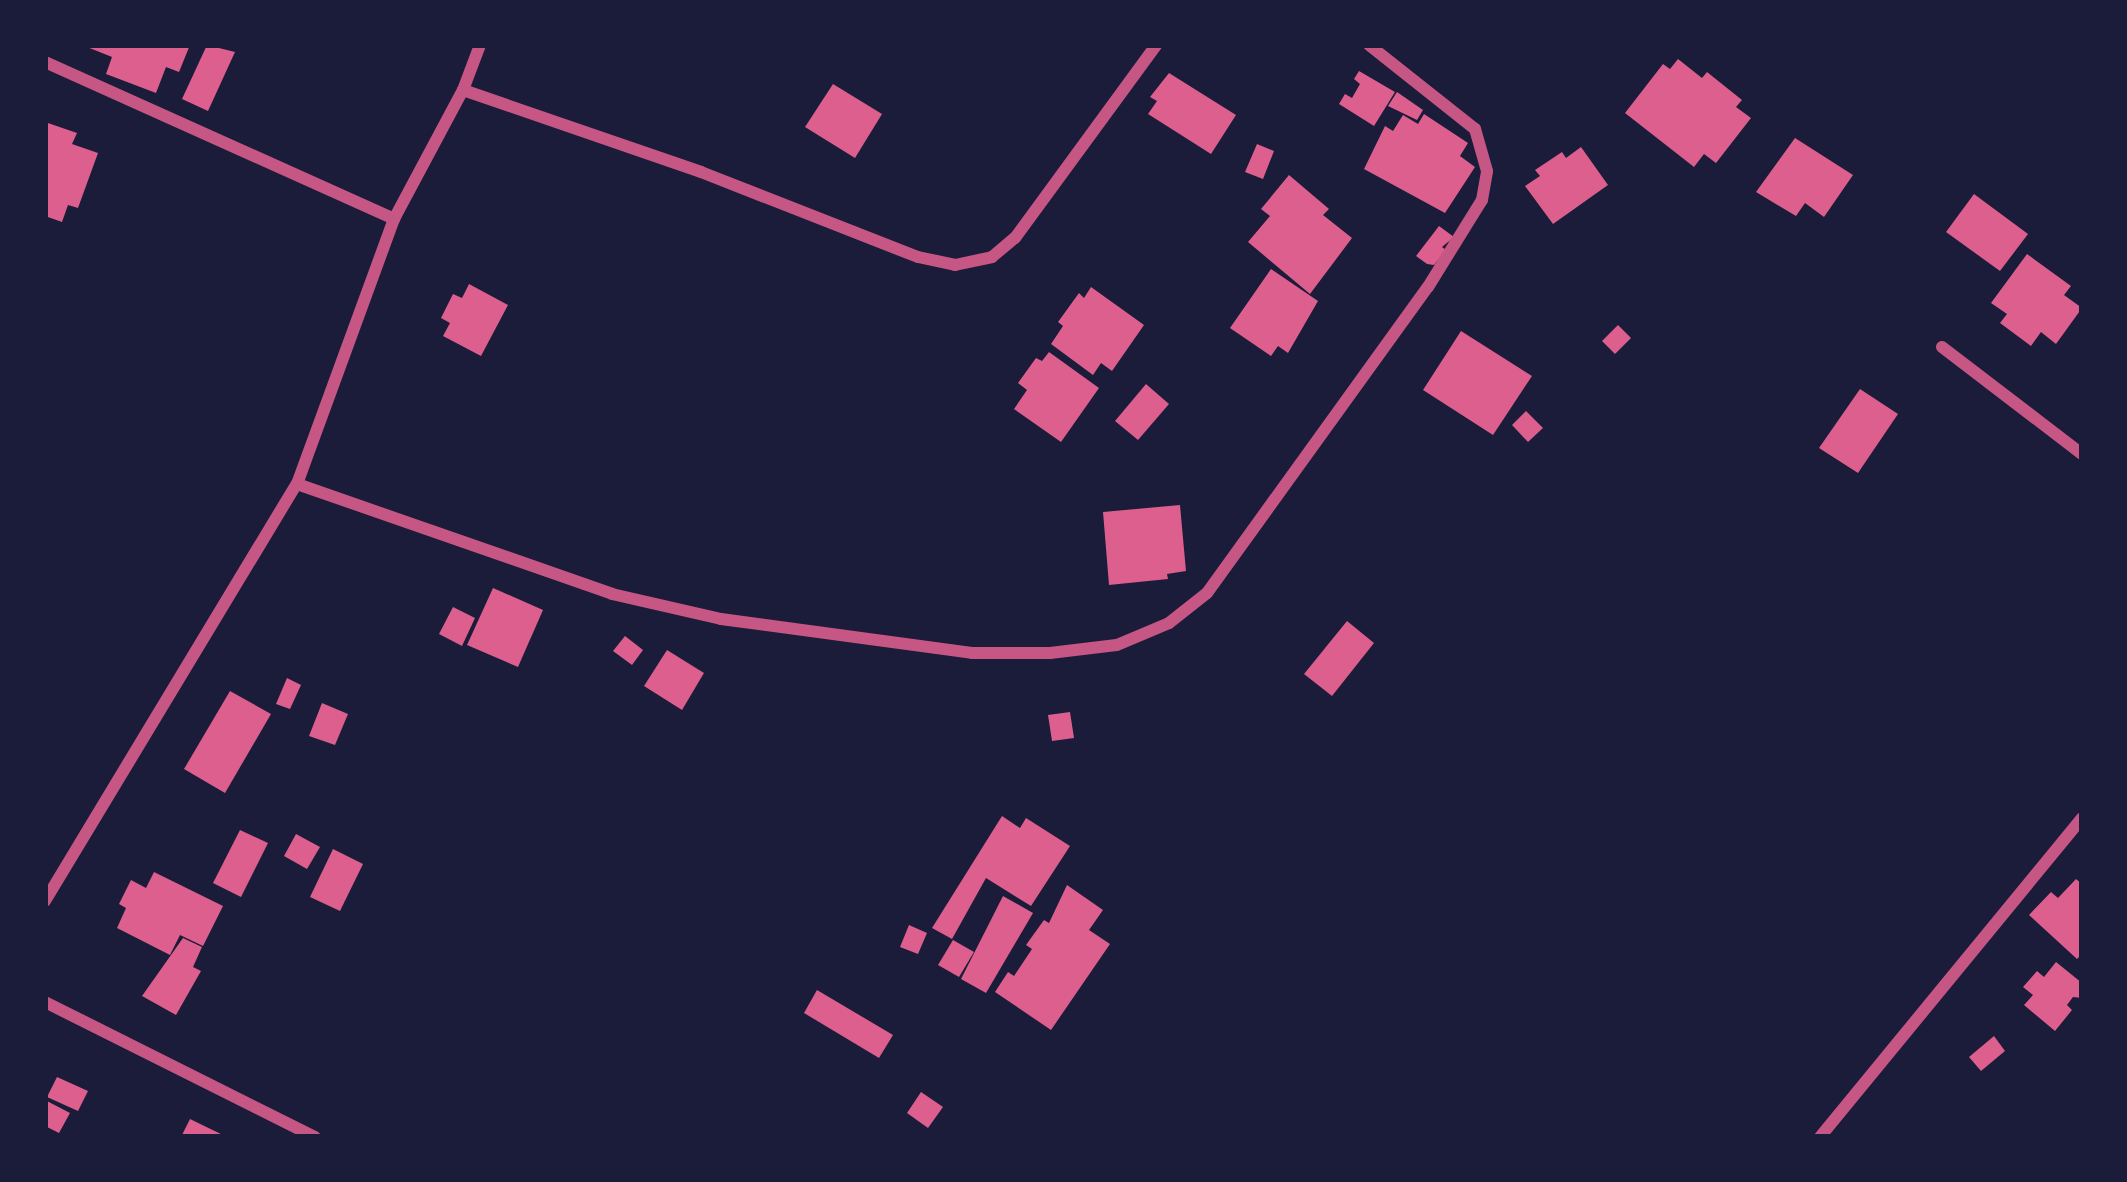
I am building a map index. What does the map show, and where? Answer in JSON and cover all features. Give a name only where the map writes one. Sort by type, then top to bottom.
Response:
[{"type":"street","points":[[45,902],[297,484],[394,220],[463,90],[480,45]]},
{"type":"street","points":[[463,90],[701,172],[918,257],[955,265],[992,257],[1015,238],[1156,45]]},
{"type":"street","points":[[297,484],[612,594],[721,619],[973,653],[1050,653],[1117,645],[1169,623],[1208,592],[1428,287],[1482,200],[1487,171],[1475,129],[1369,45]]},
{"type":"street","points":[[45,62],[394,220]]},
{"type":"street","points":[[1942,347],[2082,454]]},
{"type":"street","points":[[1820,1137],[2082,818]]},
{"type":"street","points":[[45,1002],[315,1137]]},
{"type":"building","points":[[82,45],[190,45],[179,72],[166,67],[156,93],[106,74],[112,57]]},
{"type":"building","points":[[207,45],[235,52],[208,111],[182,99]]},
{"type":"building","points":[[1678,59],[1702,78],[1707,72],[1742,100],[1736,107],[1751,118],[1716,163],[1704,154],[1694,167],[1625,113],[1663,64],[1670,69]]},
{"type":"building","points":[[1359,71],[1395,92],[1374,126],[1339,104],[1345,94],[1352,98],[1360,84],[1354,79]]},
{"type":"building","points":[[1169,73],[1236,115],[1211,154],[1148,114],[1157,101],[1150,97]]},
{"type":"building","points":[[833,84],[882,114],[855,158],[805,127]]},
{"type":"building","points":[[1397,92],[1423,110],[1417,120],[1388,106]]},
{"type":"building","points":[[1424,114],[1468,143],[1460,156],[1475,167],[1445,213],[1364,169],[1385,126],[1393,131],[1403,115],[1418,124]]},
{"type":"building","points":[[45,122],[77,133],[72,144],[98,153],[78,208],[68,205],[62,222],[45,216]]},
{"type":"building","points":[[1795,138],[1853,175],[1824,217],[1805,203],[1796,216],[1756,192]]},
{"type":"building","points":[[1257,144],[1274,151],[1263,179],[1245,172]]},
{"type":"building","points":[[1581,147],[1608,185],[1553,224],[1525,186],[1540,176],[1535,170],[1562,152],[1566,158]]},
{"type":"building","points":[[1289,175],[1329,209],[1323,215],[1352,238],[1310,294],[1248,242],[1270,216],[1261,209]]},
{"type":"building","points":[[1974,194],[2028,234],[2000,271],[1946,232]]},
{"type":"building","points":[[1439,226],[1454,237],[1442,247],[1446,250],[1434,265],[1427,264],[1416,256]]},
{"type":"building","points":[[2027,254],[2071,286],[2064,295],[2082,308],[2056,344],[2041,332],[2031,346],[2000,323],[2007,314],[1991,303]]},
{"type":"building","points":[[1271,269],[1318,301],[1288,353],[1278,346],[1271,356],[1230,328]]},
{"type":"building","points":[[469,284],[508,305],[481,356],[443,336],[450,323],[441,318],[453,294],[462,298]]},
{"type":"building","points":[[1091,287],[1144,325],[1112,371],[1101,363],[1093,375],[1051,344],[1063,326],[1058,322],[1079,293],[1084,298]]},
{"type":"building","points":[[1618,325],[1631,338],[1615,354],[1602,341]]},
{"type":"building","points":[[1461,331],[1532,376],[1493,435],[1423,390]]},
{"type":"building","points":[[1049,352],[1099,388],[1061,442],[1014,409],[1027,390],[1018,383],[1036,358],[1042,361]]},
{"type":"building","points":[[1146,384],[1169,404],[1138,440],[1115,421]]},
{"type":"building","points":[[1860,389],[1898,414],[1858,473],[1819,448]]},
{"type":"building","points":[[1526,411],[1543,428],[1528,442],[1512,425]]},
{"type":"building","points":[[1180,505],[1186,571],[1167,574],[1168,579],[1109,585],[1103,512]]},
{"type":"building","points":[[493,588],[543,610],[518,667],[467,645]]},
{"type":"building","points":[[453,607],[475,618],[462,646],[439,634]]},
{"type":"building","points":[[1347,621],[1374,643],[1332,696],[1304,674]]},
{"type":"building","points":[[625,636],[643,650],[632,665],[613,651]]},
{"type":"building","points":[[667,650],[704,673],[682,710],[644,686]]},
{"type":"building","points":[[287,678],[301,685],[290,709],[276,704]]},
{"type":"building","points":[[230,691],[271,714],[225,793],[184,769]]},
{"type":"building","points":[[322,703],[348,714],[335,745],[309,736]]},
{"type":"building","points":[[1070,712],[1074,738],[1052,741],[1048,715]]},
{"type":"building","points":[[1002,816],[1020,828],[1026,818],[1070,846],[1031,906],[986,878],[952,939],[932,928]]},
{"type":"building","points":[[240,830],[268,843],[241,897],[213,883]]},
{"type":"building","points":[[296,834],[320,847],[307,869],[284,856]]},
{"type":"building","points":[[333,849],[363,864],[340,911],[310,897]]},
{"type":"building","points":[[154,872],[223,906],[203,946],[180,935],[170,955],[117,928],[126,908],[119,904],[131,880],[146,888]]},
{"type":"building","points":[[2076,879],[2082,884],[2082,954],[2077,959],[2029,915],[2051,892],[2058,898]]},
{"type":"building","points":[[1067,885],[1103,910],[1089,930],[1110,944],[1051,1030],[995,992],[1008,972],[1014,976],[1032,949],[1026,945],[1044,920],[1049,923]]},
{"type":"building","points":[[1003,896],[1033,913],[986,993],[961,979]]},
{"type":"building","points":[[909,925],[927,933],[918,954],[900,947]]},
{"type":"building","points":[[183,938],[202,947],[193,967],[201,971],[176,1015],[142,996]]},
{"type":"building","points":[[953,940],[974,952],[959,977],[938,965]]},
{"type":"building","points":[[2056,962],[2082,983],[2082,998],[2073,997],[2067,1005],[2072,1010],[2055,1031],[2024,1005],[2033,995],[2023,987],[2037,971],[2044,977]]},
{"type":"building","points":[[817,990],[893,1035],[879,1058],[804,1013]]},
{"type":"building","points":[[1994,1036],[2005,1051],[1981,1071],[1969,1057]]},
{"type":"building","points":[[57,1077],[88,1091],[78,1111],[47,1097]]},
{"type":"building","points":[[921,1092],[943,1107],[928,1128],[907,1113]]},
{"type":"building","points":[[45,1100],[70,1113],[59,1133],[45,1126]]},
{"type":"building","points":[[190,1119],[227,1137],[181,1137]]}]
